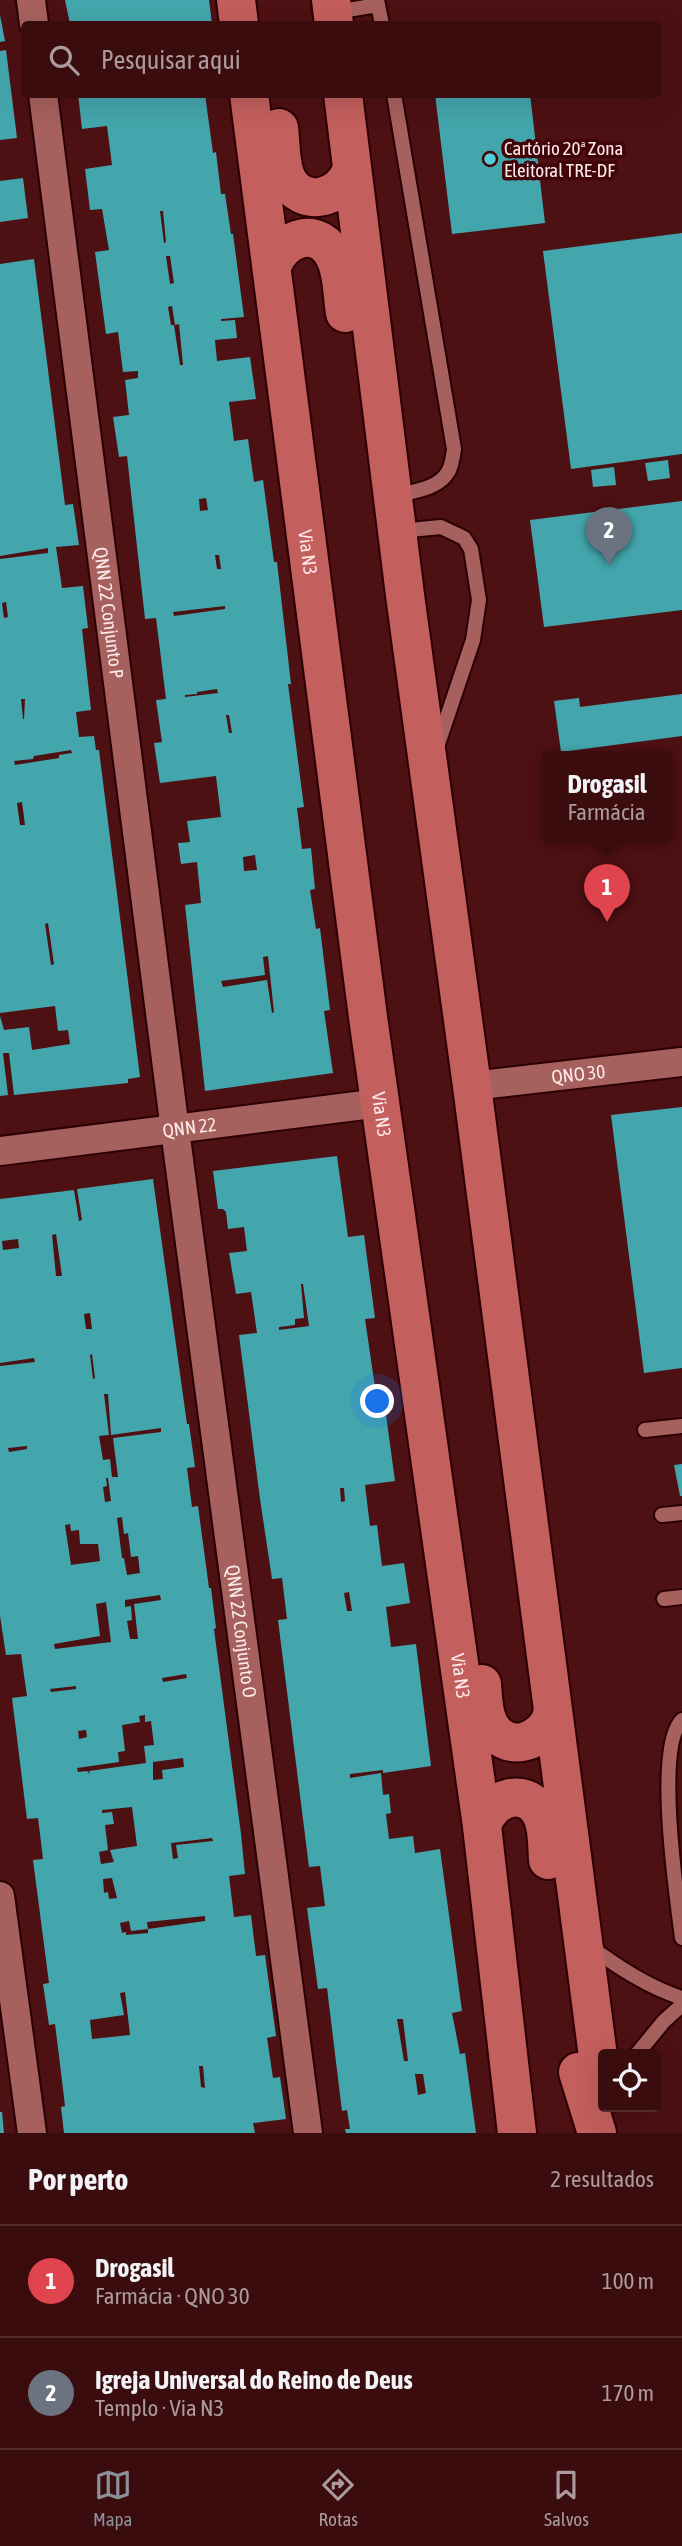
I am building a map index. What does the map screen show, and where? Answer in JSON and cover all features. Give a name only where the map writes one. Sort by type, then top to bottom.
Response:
[{"type":"main road","points":[[236,0],[239,21]]},
{"type":"main road","points":[[262,0],[265,21]]},
{"type":"main road","name":"Via N3","points":[[250,98],[380,1103],[482,1826],[517,2133]]},
{"type":"main road","points":[[275,98],[286,176],[293,187],[314,197],[328,196],[339,191],[348,181],[352,169]]},
{"type":"main road","points":[[343,98],[397,514],[405,595],[472,1086],[598,2056]]},
{"type":"main road","points":[[272,265],[276,254],[284,245],[306,238],[327,246],[334,255],[338,266],[368,477],[405,595]]},
{"type":"main road","points":[[412,1322],[456,1491],[485,1713],[496,1733],[506,1740],[518,1742],[530,1741],[541,1735],[549,1725],[552,1713]]},
{"type":"main road","points":[[482,1826],[485,1814],[493,1805],[504,1799],[526,1800],[541,1814],[545,1824],[569,2045],[597,2133]]},
{"type":"main road","points":[[606,2112],[608,2133]]},
{"type":"street","points":[[31,0],[34,21]]},
{"type":"street","name":"QNN 22 Conjunto P","points":[[44,98],[175,1130]]},
{"type":"street","name":"QNO 30","points":[[472,1086],[682,1062]]},
{"type":"street","name":"QNN 22","points":[[0,1151],[380,1103]]},
{"type":"street","name":"QNN 22 Conjunto O","points":[[175,1130],[307,2133]]},
{"type":"street","points":[[0,1896],[32,2133]]},
{"type":"lane","points":[[332,12],[378,3],[381,21]]},
{"type":"lane","points":[[395,98],[454,449],[449,471],[397,514]]},
{"type":"lane","points":[[397,514],[441,527],[464,538],[471,549],[479,600],[465,670],[429,768]]},
{"type":"lane","points":[[645,1430],[682,1426]]},
{"type":"lane","points":[[662,1515],[682,1513]]},
{"type":"lane","points":[[664,1599],[682,1597]]},
{"type":"lane","points":[[682,1720],[676,1726],[671,1741],[669,1824],[682,1938]]},
{"type":"lane","points":[[583,1941],[639,1979],[682,1998]]},
{"type":"lane","points":[[641,2049],[664,2021],[682,2005]]},
{"type":"building","points":[[65,0],[209,0],[212,21],[69,21]]},
{"type":"building","points":[[0,15],[5,41],[0,42]]},
{"type":"building","points":[[6,50],[17,138],[0,140],[0,51]]},
{"type":"building","points":[[78,98],[206,98],[221,194],[225,194],[233,234],[244,317],[221,319],[235,320],[237,338],[215,340],[217,361],[250,357],[256,399],[229,402],[234,441],[248,439],[254,482],[263,480],[274,562],[277,562],[291,684],[288,684],[304,807],[297,808],[302,849],[311,848],[315,889],[310,890],[316,929],[320,928],[330,1010],[324,1011],[333,1073],[205,1091],[185,905],[201,903],[197,862],[181,864],[178,843],[190,842],[187,821],[221,817],[216,776],[160,783],[154,743],[162,742],[156,700],[166,699],[156,618],[145,619],[127,456],[119,457],[113,417],[129,415],[125,380],[138,378],[138,371],[123,372],[118,332],[106,334],[95,252],[109,250],[102,209],[90,210],[85,169],[112,165],[107,126],[82,129]],"holes":[[[160,211],[163,211],[164,243]],[[166,256],[170,256],[174,283],[170,284]],[[172,306],[175,325],[179,324],[183,365],[180,365],[174,325],[171,325],[168,307]],[[206,498],[208,510],[200,511],[199,499]],[[215,555],[219,555],[221,569],[217,569]],[[225,606],[225,609],[174,616],[173,612]],[[217,689],[218,693],[185,697]],[[226,715],[229,715],[232,733],[229,733]],[[255,855],[257,870],[244,871],[243,857]],[[268,956],[272,1013],[267,980],[223,987],[221,981],[265,975],[263,957]]]},
{"type":"building","name":"Cartório 20ª Zona Eleitoral TRE-DF","points":[[435,98],[530,98],[545,223],[452,234]]},
{"type":"building","points":[[23,178],[28,218],[0,222],[0,181]]},
{"type":"building","points":[[682,233],[682,454],[571,469],[543,251]]},
{"type":"building","points":[[34,259],[65,505],[73,504],[79,545],[56,547],[62,588],[83,586],[88,628],[82,629],[91,710],[76,712],[79,737],[94,736],[96,750],[99,750],[140,1077],[128,1079],[128,1083],[14,1095],[9,1053],[3,1053],[8,1095],[0,1096],[0,1016],[4,1030],[29,1027],[32,1050],[70,1044],[68,1030],[58,1031],[55,1006],[0,1013],[0,559],[48,553],[48,548],[0,556],[0,264]],"holes":[[[6,602],[8,617],[4,618],[2,603]],[[21,699],[25,699],[23,719]],[[71,750],[72,753],[59,755],[59,758],[15,765],[14,761],[33,759],[34,756]],[[22,802],[25,825],[20,825],[17,803]],[[48,923],[54,964],[51,965],[45,924]]]},
{"type":"building","points":[[668,460],[670,478],[648,481],[645,463]]},
{"type":"building","points":[[614,467],[616,485],[593,487],[591,470]]},
{"type":"building","points":[[682,501],[682,610],[544,627],[530,520]]},
{"type":"building","points":[[682,694],[682,736],[561,751],[554,701],[579,698],[580,707]]},
{"type":"building","points":[[682,1107],[682,1368],[644,1373],[611,1115]]},
{"type":"building","points":[[337,1156],[348,1237],[364,1235],[375,1318],[365,1319],[377,1401],[384,1400],[395,1481],[365,1485],[370,1526],[377,1525],[382,1566],[404,1563],[410,1603],[386,1607],[391,1647],[416,1644],[431,1766],[383,1773],[383,1770],[350,1774],[350,1778],[381,1773],[383,1795],[389,1794],[391,1813],[386,1814],[389,1839],[413,1836],[415,1853],[440,1849],[462,2011],[452,2013],[460,2054],[465,2053],[476,2133],[346,2133],[345,2129],[350,2129],[347,2110],[342,2111],[327,1988],[318,1989],[307,1908],[325,1906],[320,1866],[309,1867],[278,1620],[287,1619],[282,1578],[272,1579],[239,1335],[257,1333],[251,1292],[236,1294],[229,1253],[247,1251],[244,1227],[228,1229],[226,1212],[218,1209],[213,1171]],"holes":[[[301,1284],[309,1326],[279,1330],[279,1327],[295,1325],[295,1319],[304,1318]],[[340,1488],[344,1488],[345,1501],[341,1502]],[[349,1592],[352,1611],[347,1611],[344,1593]],[[397,2019],[403,2019],[408,2061],[404,2061]],[[415,2074],[423,2074],[426,2093],[418,2095]]]},
{"type":"building","points":[[153,1179],[195,1467],[187,1468],[192,1507],[198,1506],[211,1588],[241,1834],[245,1874],[229,1876],[234,1917],[251,1915],[256,1956],[265,1955],[276,2036],[267,2038],[273,2078],[280,2077],[286,2119],[253,2123],[255,2133],[64,2133],[61,2107],[65,2106],[55,2024],[49,2025],[43,1984],[49,1983],[33,1860],[43,1859],[38,1818],[27,1819],[12,1698],[27,1696],[21,1654],[6,1655],[0,1616],[0,1366],[35,1362],[34,1358],[0,1363],[0,1199],[74,1190],[79,1221],[82,1220],[77,1189]],"holes":[[[56,1234],[62,1276],[56,1276],[52,1235]],[[18,1239],[19,1248],[3,1250],[2,1241]],[[90,1313],[92,1329],[86,1329],[84,1314]],[[92,1354],[95,1378],[93,1379],[90,1355]],[[104,1394],[108,1394],[111,1435],[161,1428],[161,1432],[113,1438],[118,1477],[112,1477],[110,1459],[103,1460],[99,1436],[109,1435]],[[27,1446],[27,1449],[9,1452],[8,1448]],[[108,1478],[111,1501],[105,1502],[103,1487],[107,1486]],[[122,1517],[124,1534],[128,1533],[131,1557],[138,1556],[140,1573],[127,1575],[117,1518]],[[70,1524],[71,1531],[79,1530],[80,1544],[98,1544],[100,1561],[71,1565],[65,1525]],[[160,1595],[161,1600],[134,1604],[138,1639],[130,1639],[127,1621],[132,1620],[131,1606],[125,1607],[125,1600]],[[106,1602],[111,1642],[55,1649],[54,1644],[100,1636],[96,1604]],[[186,1674],[187,1678],[163,1682],[162,1678]],[[76,1686],[76,1689],[51,1692],[50,1689]],[[145,1715],[145,1722],[151,1721],[154,1745],[144,1746],[146,1763],[89,1771],[90,1774],[87,1771],[78,1772],[77,1768],[119,1762],[118,1752],[125,1751],[122,1725],[140,1722],[139,1716]],[[86,1730],[87,1737],[79,1739],[78,1731]],[[183,1758],[184,1767],[162,1770],[163,1779],[153,1780],[153,1762]],[[132,1807],[137,1846],[110,1850],[114,1862],[101,1864],[99,1852],[108,1850],[105,1825],[114,1824],[112,1812],[102,1813],[102,1810]],[[212,1838],[213,1841],[176,1845],[178,1858],[173,1859],[171,1843]],[[112,1878],[117,1898],[109,1899],[108,1892],[104,1893],[103,1879]],[[205,1916],[205,1921],[148,1929],[147,1922]],[[129,1921],[131,1931],[148,1929],[148,1933],[126,1935],[126,1932],[122,1933],[120,1923]],[[125,1992],[130,2035],[92,2039],[90,2020],[124,2015],[120,1993]],[[199,2066],[203,2066],[205,2088],[201,2087]]]},
{"type":"building","points":[[682,1464],[682,1496],[680,1496],[674,1465]]},
{"type":"building","points":[[2,2112],[4,2133],[0,2133]]},
{"type":"place","name":"Cartório 20ª Zona Eleitoral TRE-DF","points":[[490,159]]},
{"type":"place","name":"Igreja Universal do Reino de Deus","points":[[609,565]]},
{"type":"place","name":"Drogasil","points":[[607,922]]}]
